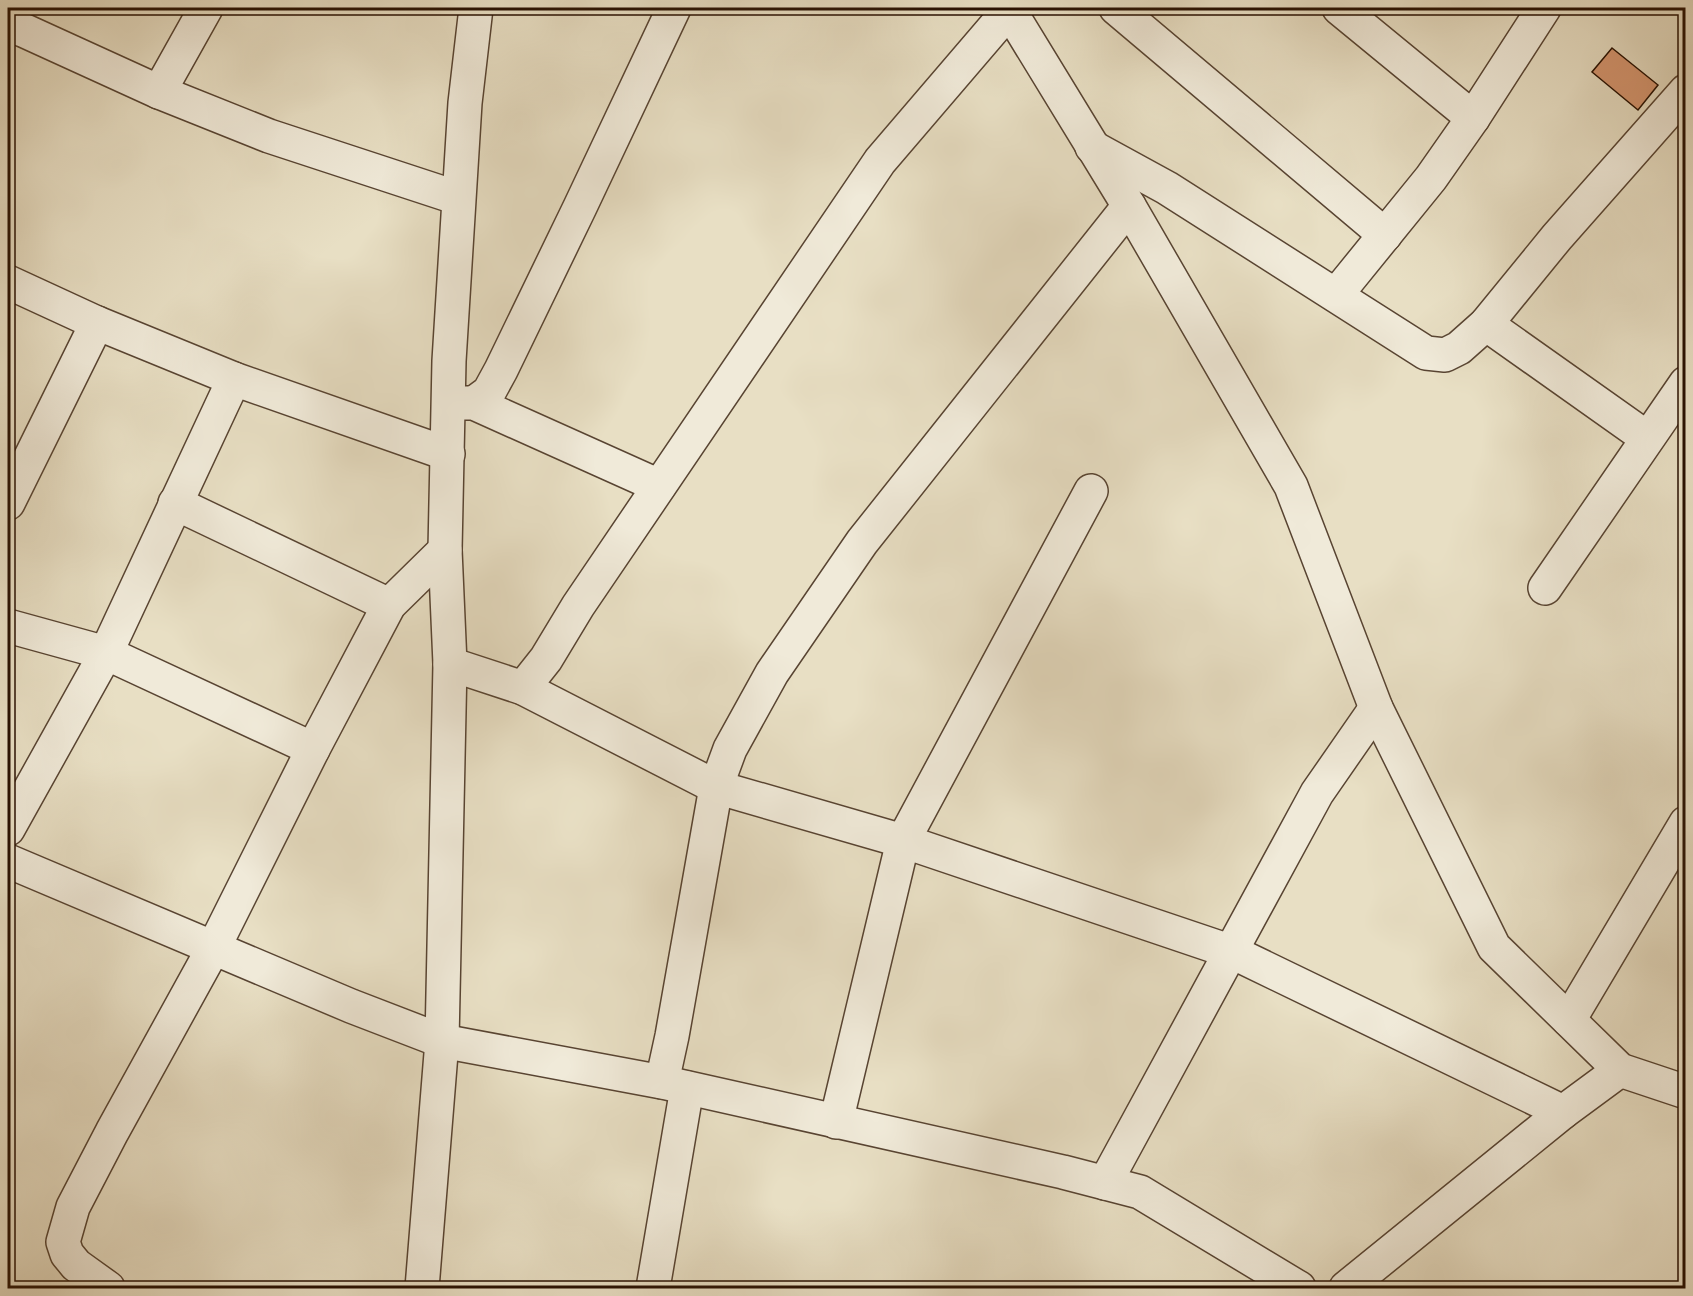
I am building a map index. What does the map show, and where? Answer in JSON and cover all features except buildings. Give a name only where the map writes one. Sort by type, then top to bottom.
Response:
[{"type":"street","points":[[159,92],[206,8]]},
{"type":"street","points":[[422,1288],[442,1041],[450,664],[445,550],[448,454],[461,403],[448,361],[465,103],[476,8]]},
{"type":"street","points":[[461,403],[489,392],[501,370],[576,218],[674,8]]},
{"type":"street","points":[[524,688],[546,659],[578,606],[880,161],[1009,8],[1129,206],[1291,486],[1376,708],[1494,947],[1620,1070],[1686,1092]]},
{"type":"street","points":[[1116,8],[1385,235]]},
{"type":"street","points":[[1339,8],[1473,118]]},
{"type":"street","points":[[1335,295],[1431,178],[1544,8]]},
{"type":"street","points":[[8,25],[159,92],[269,136],[458,198]]},
{"type":"street","points":[[1091,146],[1167,188],[1426,353],[1445,355],[1459,348],[1486,324],[1557,237],[1686,91]]},
{"type":"street","points":[[653,1288],[675,1085],[672,1036],[716,787],[730,749],[772,673],[862,542],[1129,206]]},
{"type":"street","points":[[8,282],[97,323],[234,379],[448,454]]},
{"type":"street","points":[[8,503],[97,323]]},
{"type":"street","points":[[1486,324],[1647,438]]},
{"type":"street","points":[[8,829],[105,652],[234,379]]},
{"type":"street","points":[[1545,588],[1686,382]]},
{"type":"street","points":[[461,403],[659,486]]},
{"type":"street","points":[[836,1122],[903,841],[1091,491]]},
{"type":"street","points":[[174,503],[389,604]]},
{"type":"street","points":[[108,1288],[76,1265],[67,1254],[63,1242],[73,1208],[112,1132],[214,947],[389,604],[445,550]]},
{"type":"street","points":[[8,626],[105,652],[314,749]]},
{"type":"street","points":[[450,664],[524,688],[716,787],[903,841],[1232,952],[1563,1112]]},
{"type":"street","points":[[1105,1183],[1317,793],[1376,708]]},
{"type":"street","points":[[1569,1020],[1686,823]]},
{"type":"street","points":[[8,861],[351,1006],[442,1041],[675,1085],[1063,1172],[1140,1192],[1299,1288]]},
{"type":"street","points":[[1346,1288],[1563,1112],[1620,1070]]}]
